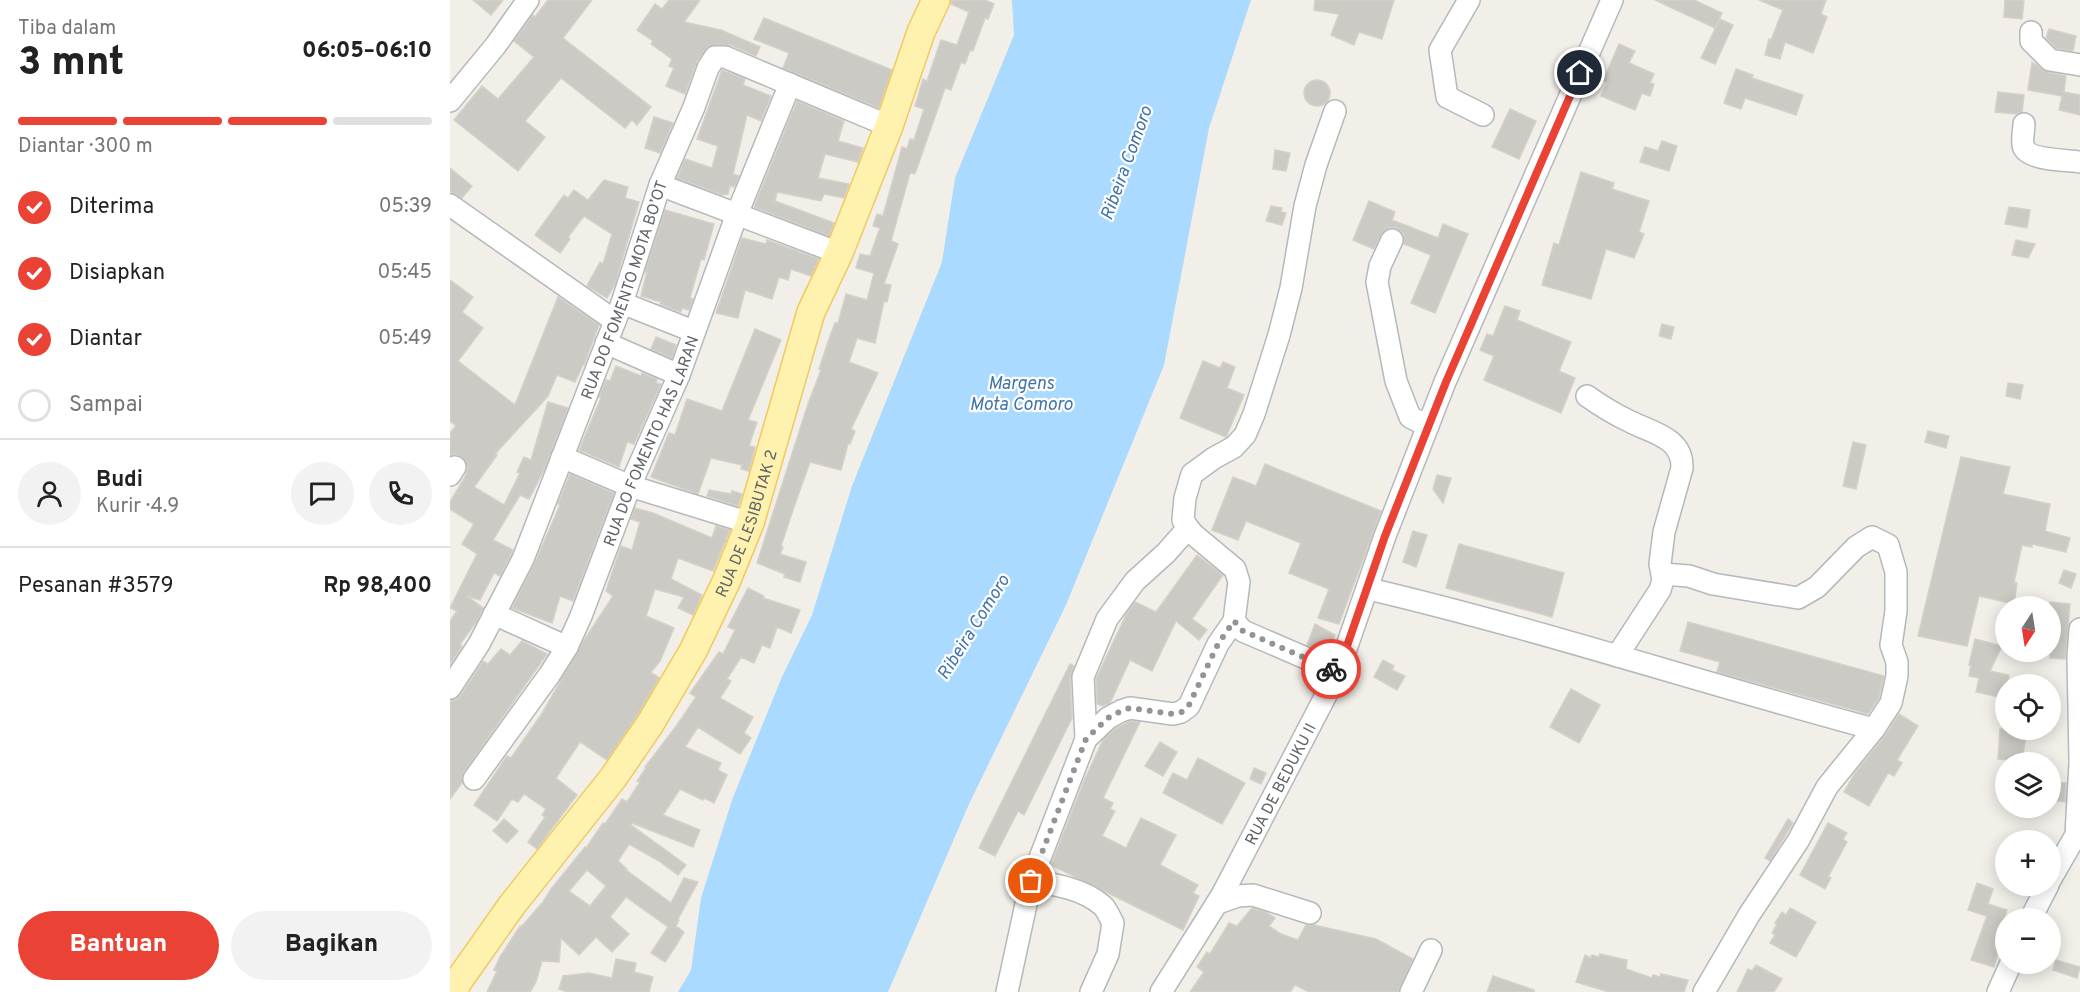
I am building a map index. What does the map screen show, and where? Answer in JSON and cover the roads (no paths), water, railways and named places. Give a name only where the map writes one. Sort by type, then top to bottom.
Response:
[{"type":"main road","name":"RUA DE LESIBUTAK 2","points":[[454,992],[457,983],[512,904],[613,778],[650,724],[693,651],[726,582],[750,524],[811,312],[839,252],[889,126],[921,32],[936,0]]},
{"type":"street","points":[[450,101],[496,45],[528,0]]},
{"type":"street","points":[[1469,0],[1440,50],[1447,97],[1483,115]]},
{"type":"street","name":"RUA DE BEDUKU II","points":[[1161,992],[1218,903],[1338,672],[1369,589],[1385,536],[1450,372],[1612,0]]},
{"type":"street","points":[[2031,32],[2031,41],[2050,60],[2080,65]]},
{"type":"street","name":"RUA DO FOMENTO MOTA BO’OT","points":[[450,688],[479,644],[523,559],[618,312],[660,185],[708,68],[715,57],[725,57],[889,126]]},
{"type":"street","name":"RUA DO FOMENTO HAS LARAN","points":[[474,779],[567,647],[607,550],[630,486],[679,375],[737,214],[790,84]]},
{"type":"street","points":[[1086,739],[1108,718],[1130,708],[1173,714],[1182,712],[1193,699],[1218,644],[1234,621],[1239,582],[1235,569],[1188,528],[1183,520],[1185,498],[1192,474],[1234,447],[1245,435],[1254,414],[1291,288],[1305,206],[1316,165],[1335,111]]},
{"type":"street","points":[[2024,124],[2023,145],[2029,154],[2036,157],[2080,162]]},
{"type":"street","points":[[660,185],[839,252]]},
{"type":"street","points":[[450,205],[618,312],[693,331]]},
{"type":"street","points":[[1392,240],[1380,266],[1377,282],[1396,381],[1410,417],[1428,426]]},
{"type":"street","points":[[606,343],[679,375]]},
{"type":"street","points":[[1587,396],[1623,418],[1650,429],[1675,444],[1683,460],[1661,545],[1660,564],[1663,573],[1660,590],[1617,656]]},
{"type":"street","points":[[562,457],[630,486],[750,524]]},
{"type":"street","points":[[1007,992],[1031,881],[1086,739],[1083,677],[1107,619],[1135,580],[1166,553],[1188,528]]},
{"type":"street","points":[[1663,573],[1798,598],[1817,587],[1856,547],[1872,537],[1888,545],[1896,572],[1896,610],[1891,645],[1897,662],[1897,676],[1891,703],[1874,729],[1827,787],[1798,842],[1749,915],[1704,992]]},
{"type":"street","points":[[1369,589],[1453,609],[1874,729]]},
{"type":"street","points":[[494,614],[567,647]]},
{"type":"street","points":[[1234,621],[1243,631],[1338,672]]},
{"type":"street","points":[[2061,861],[2076,835],[2080,761],[2078,657],[2080,629]]},
{"type":"street","points":[[1031,881],[1053,884],[1080,893],[1103,906],[1113,922],[1108,954],[1091,992]]},
{"type":"street","points":[[1218,903],[1253,895],[1310,913]]},
{"type":"street","points":[[1411,992],[1431,950]]},
{"type":"street","points":[[1998,992],[2006,974]]},
{"type":"water","name":"Margens Mota Comoro","points":[[1012,0],[1251,0],[1209,128],[1164,365],[1066,605],[969,804],[888,992],[678,992],[691,970],[701,898],[732,800],[781,679],[812,615],[852,486],[942,262],[955,178],[1014,35]]},
{"type":"water label","name":"Ribeira Comoro","points":[[1126,163]]},
{"type":"water label","name":"Ribeira Comoro","points":[[973,627]]}]
